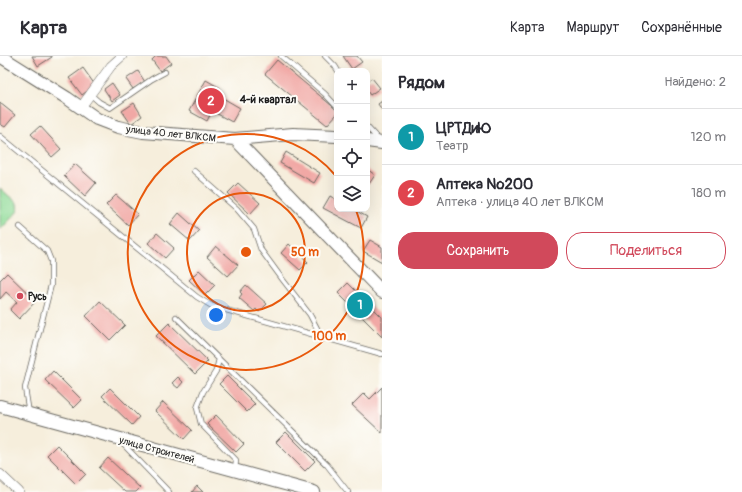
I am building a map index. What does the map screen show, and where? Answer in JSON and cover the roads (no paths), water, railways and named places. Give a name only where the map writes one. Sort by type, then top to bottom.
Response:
[{"type":"street","points":[[81,107],[111,66],[122,56]]},
{"type":"street","name":"улица 40 лет ВЛКСМ","points":[[5,57],[97,119],[118,127],[143,132],[235,139],[293,134],[334,136]]},
{"type":"street","points":[[235,139],[381,290]]},
{"type":"street","points":[[370,141],[381,143]]},
{"type":"street","name":"улица Строителей","points":[[0,406],[309,491]]},
{"type":"street","points":[[0,474],[18,492]]},
{"type":"lane","points":[[281,56],[326,94],[334,104]]},
{"type":"lane","points":[[325,56],[336,68]]},
{"type":"lane","points":[[90,94],[99,102],[110,108],[152,79],[165,72]]},
{"type":"lane","points":[[370,130],[381,143]]},
{"type":"lane","points":[[0,136],[197,297],[212,306],[382,354]]},
{"type":"lane","points":[[194,171],[237,209],[254,229],[261,250],[282,280],[310,315],[321,336]]},
{"type":"lane","points":[[20,227],[47,251],[51,261],[51,285],[25,388],[29,414]]},
{"type":"lane","points":[[176,317],[327,465],[348,492]]},
{"type":"lane","points":[[219,359],[216,371],[203,392],[197,408],[201,424],[236,460],[235,471]]},
{"type":"lane","points":[[118,439],[169,492]]},
{"type":"place","name":"Аптека №200","points":[[211,101]]},
{"type":"place","name":"Русь","points":[[20,296]]},
{"type":"place","name":"ЦРТДиЮ","points":[[360,305]]},
{"type":"district","name":"4-й квартал","points":[[268,99]]}]
